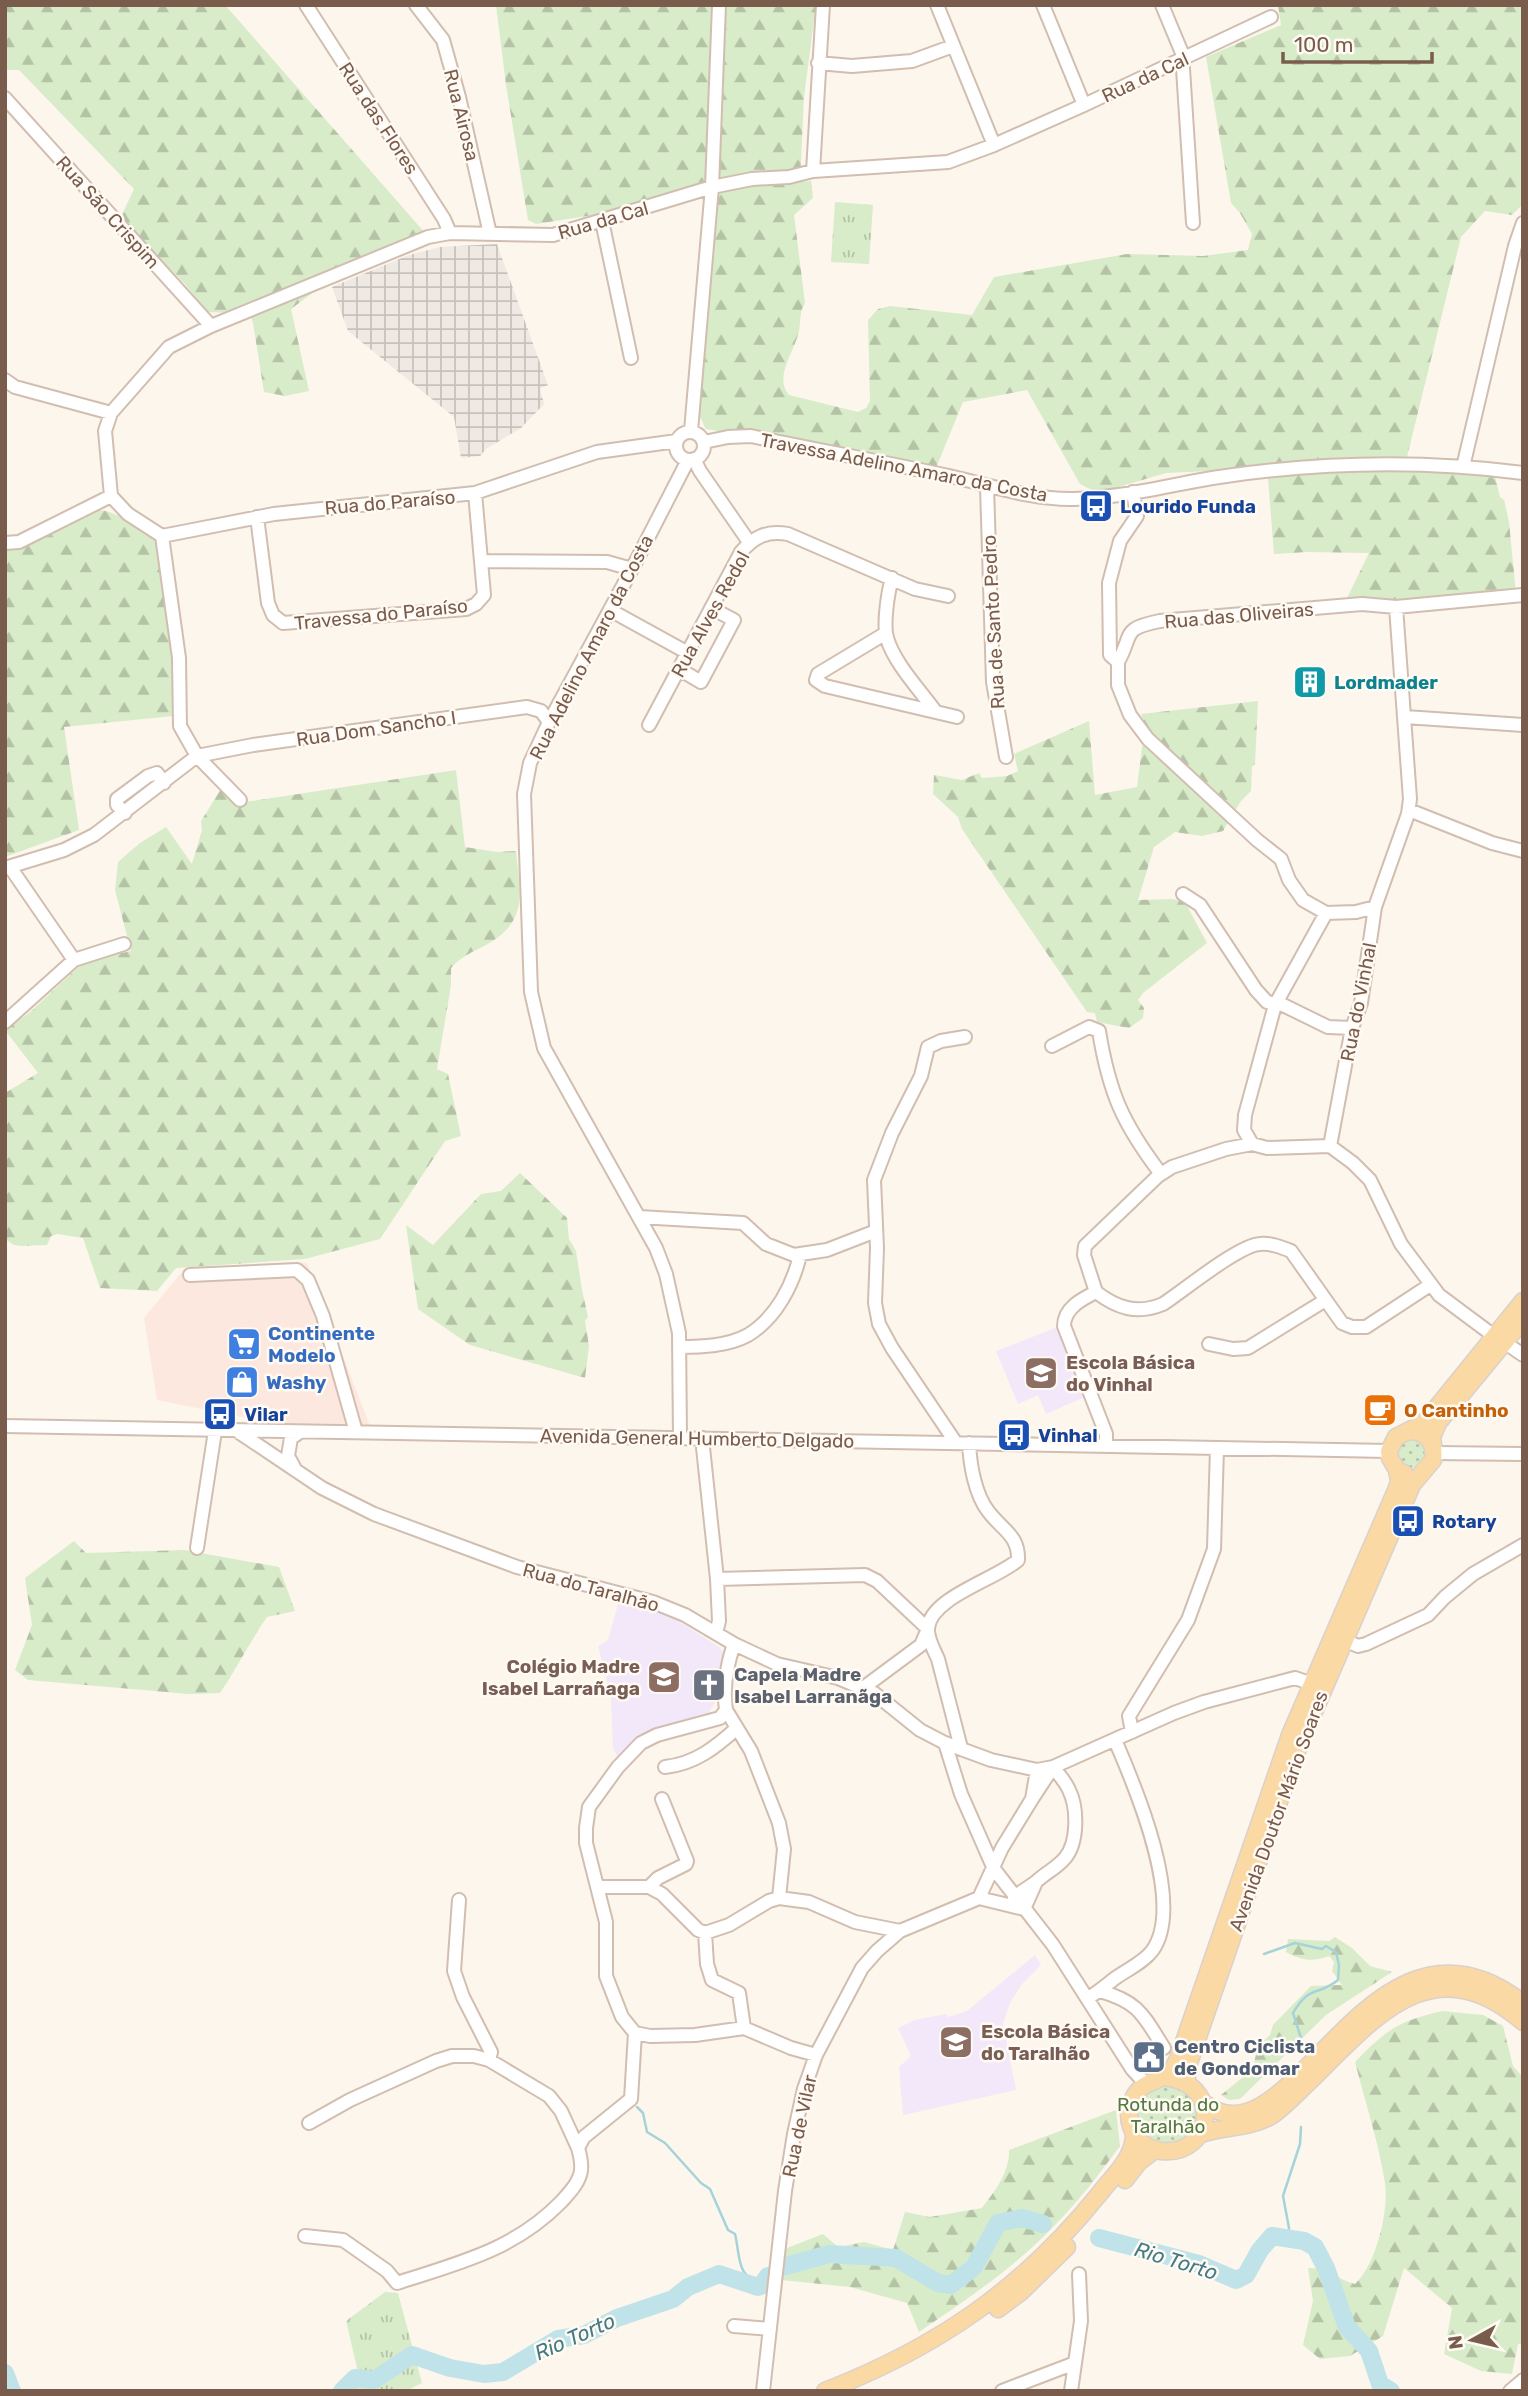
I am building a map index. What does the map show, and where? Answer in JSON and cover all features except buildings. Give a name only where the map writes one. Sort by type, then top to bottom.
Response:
[{"type":"main road","points":[[1523,1301],[1499,1339],[1438,1423],[1432,1437],[1433,1460],[1424,1471],[1411,1475],[1397,1470],[1389,1451],[1396,1437],[1419,1427],[1427,1420],[1499,1339],[1523,1320]]},
{"type":"main road","points":[[1409,1431],[1424,1434],[1434,1449]]},
{"type":"main road","name":"Avenida Doutor Mário Soares","points":[[825,2391],[908,2355],[965,2320],[999,2295],[1053,2247],[1126,2161],[1134,2142],[1130,2107],[1146,2081],[1169,2073],[1178,2059],[1269,1793],[1312,1684],[1397,1488],[1397,1470]]},
{"type":"main road","name":"Avenida Doutor Mário Soares","points":[[1187,2082],[1187,2068],[1294,1758],[1412,1485],[1424,1471]]},
{"type":"main road","points":[[1204,2103],[1228,2115],[1245,2113],[1267,2103],[1370,2005],[1394,1989],[1415,1980],[1438,1976],[1471,1977],[1489,1982],[1523,2003]]},
{"type":"main road","points":[[1198,2135],[1220,2128],[1249,2125],[1268,2117],[1292,2098],[1372,2020],[1412,1996],[1439,1990],[1470,1991],[1494,2001],[1523,2022]]},
{"type":"main road","points":[[1134,2134],[1143,2144],[1155,2150],[1180,2150],[1194,2142],[1202,2130],[1204,2103],[1197,2090],[1176,2077],[1146,2081]]},
{"type":"main road","points":[[856,2391],[927,2357],[1021,2292],[1085,2228],[1139,2162],[1155,2150]]},
{"type":"street","name":"Rua das Flores","points":[[306,5],[444,219],[450,233]]},
{"type":"street","name":"Rua Airosa","points":[[416,5],[443,40],[459,97],[490,234]]},
{"type":"street","points":[[691,431],[712,187],[719,5]]},
{"type":"street","points":[[813,171],[823,5]]},
{"type":"street","points":[[937,5],[994,145]]},
{"type":"street","points":[[1043,5],[1084,105]]},
{"type":"street","points":[[1163,5],[1182,52],[1193,223]]},
{"type":"street","name":"Rua da Cal","points":[[111,413],[169,347],[211,326],[428,237],[450,233],[553,235],[712,187],[752,179],[789,177],[813,171],[948,162],[994,145],[1084,105],[1271,17]]},
{"type":"street","points":[[818,63],[852,66],[912,61],[953,46]]},
{"type":"street","name":"Rua São Crispim","points":[[5,98],[211,326]]},
{"type":"street","points":[[602,221],[631,358]]},
{"type":"street","points":[[1463,467],[1515,246],[1523,223]]},
{"type":"street","points":[[5,380],[15,387],[111,413],[105,431],[111,496],[128,514],[162,536],[179,658],[180,726],[197,755],[240,800]]},
{"type":"street","points":[[691,459],[704,451],[704,442],[698,433],[691,431],[681,435],[677,441],[678,454],[691,459],[750,542]]},
{"type":"street","name":"Travessa Adelino Amaro da Costa","points":[[704,442],[751,436],[1023,494],[1072,499],[1227,476],[1377,464],[1463,467],[1523,473]]},
{"type":"street","name":"Rua do Paraíso","points":[[162,536],[317,508],[475,493],[597,452],[677,441]]},
{"type":"street","name":"Rua Adelino Amaro da Costa","points":[[680,1437],[679,1347],[674,1303],[666,1274],[639,1216],[544,1048],[533,1009],[524,794],[530,763],[549,722],[691,459]]},
{"type":"street","name":"Rua de Santo Pedro","points":[[987,486],[993,682],[1006,757]]},
{"type":"street","points":[[1133,492],[1137,516],[1120,541],[1109,583],[1110,654],[1118,662],[1118,685],[1130,715],[1148,739],[1281,859],[1289,880],[1303,900],[1326,913],[1348,913],[1375,907]]},
{"type":"street","name":"Travessa do Paraíso","points":[[257,517],[268,603],[273,615],[283,623],[466,608],[476,604],[484,595],[475,493]]},
{"type":"street","points":[[5,543],[19,542],[111,496]]},
{"type":"street","name":"Rua Alves Redol","points":[[649,725],[741,552],[750,542],[769,533],[788,534],[915,589],[948,596]]},
{"type":"street","points":[[483,561],[607,562],[632,569]]},
{"type":"street","points":[[892,578],[886,633],[894,654],[934,711]]},
{"type":"street","name":"Rua das Oliveiras","points":[[1118,662],[1126,637],[1140,625],[1160,621],[1362,604],[1396,607],[1523,595]]},
{"type":"street","name":"Rua do Vinhal","points":[[1330,1146],[1352,1028],[1361,1003],[1375,907],[1409,810],[1396,607]]},
{"type":"street","points":[[679,669],[701,682],[734,620],[711,608]]},
{"type":"street","points":[[610,610],[688,653]]},
{"type":"street","points":[[886,633],[828,667],[818,674],[816,680],[825,686],[957,718]]},
{"type":"street","name":"Rua Dom Sancho I","points":[[197,755],[527,707],[541,711],[549,722]]},
{"type":"street","points":[[1405,717],[1523,725]]},
{"type":"street","points":[[74,960],[8,867],[64,850],[94,835],[125,813],[117,805],[117,799],[148,776],[158,773],[164,783],[197,755]]},
{"type":"street","points":[[1409,810],[1492,843],[1523,851]]},
{"type":"street","points":[[1183,894],[1200,905],[1256,990],[1267,1002],[1283,1005],[1328,1027],[1352,1028]]},
{"type":"street","points":[[1252,1144],[1244,1130],[1245,1115],[1275,1005],[1326,913]]},
{"type":"street","points":[[5,1022],[74,960],[124,944]]},
{"type":"street","points":[[1052,1046],[1089,1027],[1099,1031],[1106,1072],[1120,1111],[1140,1146],[1161,1174]]},
{"type":"street","points":[[863,1688],[921,1645],[931,1618],[945,1601],[1008,1569],[1018,1560],[1018,1548],[1010,1534],[987,1510],[962,1443],[892,1348],[879,1324],[875,1303],[874,1180],[892,1133],[921,1076],[928,1047],[941,1041],[965,1037]]},
{"type":"street","points":[[1430,1285],[1366,1327],[1352,1327],[1342,1323],[1324,1301],[1291,1251],[1279,1246],[1258,1244],[1241,1251],[1163,1304],[1153,1308],[1127,1309],[1110,1303],[1096,1292],[1084,1255],[1085,1246],[1161,1174],[1172,1167],[1226,1149],[1252,1144],[1267,1148],[1330,1146],[1370,1180],[1401,1244],[1430,1285],[1450,1304],[1523,1355]]},
{"type":"street","points":[[639,1216],[743,1223],[766,1244],[794,1255],[827,1250],[876,1231]]},
{"type":"street","points":[[679,1347],[724,1344],[748,1335],[780,1303],[795,1277],[800,1255]]},
{"type":"street","points":[[191,1275],[297,1270],[308,1280],[323,1316],[356,1432]]},
{"type":"street","points":[[1096,1292],[1068,1311],[1064,1326],[1106,1434],[1106,1445]]},
{"type":"street","points":[[1209,1344],[1233,1349],[1248,1348],[1324,1301]]},
{"type":"street","name":"Avenida General Humberto Delgado","points":[[5,1426],[1389,1451]]},
{"type":"street","points":[[197,1548],[215,1431]]},
{"type":"street","name":"Rua do Taralhão","points":[[237,1431],[322,1488],[373,1514],[517,1567],[653,1602],[685,1615],[734,1644],[776,1664],[838,1678],[874,1693],[920,1730],[945,1743],[991,1760],[1037,1770],[1053,1767],[1204,1702],[1295,1678],[1312,1684]]},
{"type":"street","points":[[296,1470],[288,1456],[291,1438],[300,1432]]},
{"type":"street","points":[[702,1438],[717,1579],[719,1621],[716,1633]]},
{"type":"street","points":[[1132,1732],[1129,1716],[1188,1620],[1214,1549],[1217,1448]]},
{"type":"street","points":[[1434,1449],[1523,1454]]},
{"type":"street","points":[[1344,1640],[1357,1646],[1366,1644],[1429,1615],[1445,1597],[1473,1574],[1523,1545]]},
{"type":"street","points":[[717,1579],[864,1575],[877,1581],[928,1629],[961,1748]]},
{"type":"street","points":[[734,1644],[729,1657],[724,1700],[726,1710],[751,1751],[779,1823],[784,1849],[779,1898]]},
{"type":"street","points":[[726,1710],[715,1721],[657,1735],[641,1743],[618,1767],[589,1807],[586,1843],[606,1922],[606,1976],[622,2017],[635,2033],[650,2036],[695,2035],[744,2028],[816,2055]]},
{"type":"street","points":[[665,1767],[678,1766],[711,1751],[737,1728]]},
{"type":"street","points":[[1088,1998],[1153,1950],[1158,1941],[1163,1908],[1161,1880],[1150,1828],[1115,1740]]},
{"type":"street","points":[[945,1743],[961,1794],[993,1869],[1053,1945],[1146,2081]]},
{"type":"street","points":[[1014,1896],[1063,1861],[1073,1845],[1075,1812],[1070,1790],[1053,1767],[1002,1848],[979,1898],[1024,1909]]},
{"type":"street","points":[[1032,1799],[1037,1770]]},
{"type":"street","points":[[649,1887],[658,1878],[688,1861],[662,1799]]},
{"type":"street","points":[[1024,1909],[1036,1882]]},
{"type":"street","points":[[597,1887],[649,1887],[662,1894],[698,1930],[705,1933],[729,1925],[769,1901],[779,1898],[809,1902],[855,1922],[900,1931]]},
{"type":"street","name":"Rua de Vilar","points":[[764,2391],[794,2134],[804,2089],[816,2055],[862,1968],[877,1951],[900,1931],[979,1898]]},
{"type":"street","points":[[458,1900],[454,1971],[463,1997],[491,2052],[489,2060]]},
{"type":"street","points":[[705,1933],[707,1964],[712,1980],[739,1993],[744,2028]]},
{"type":"street","points":[[1100,1991],[1123,1998],[1136,2006],[1164,2048]]},
{"type":"street","points":[[578,2148],[584,2137],[631,2099],[635,2033]]},
{"type":"street","points":[[305,2236],[343,2240],[387,2271],[397,2283],[479,2256],[517,2239],[553,2210],[569,2193],[581,2169],[578,2148],[561,2111],[549,2096],[489,2060],[464,2055],[436,2061],[350,2100],[309,2123]]},
{"type":"street","points":[[1071,2391],[1081,2321],[1079,2274]]},
{"type":"street","points":[[734,2326],[770,2329]]},
{"type":"street","points":[[1002,2391],[1075,2363]]},
{"type":"street","points":[[1510,2391],[1523,2380]]},
{"type":"shaded area","points":[[497,244],[548,385],[540,388],[544,404],[521,428],[486,449],[480,456],[461,458],[454,417],[348,331],[332,287],[409,255],[440,247]]},
{"type":"shaded area","points":[[307,1263],[370,1426],[265,1425],[251,1419],[157,1400],[144,1318],[185,1268]]},
{"type":"shaded area","name":"Escola Básica do Vinhal","points":[[1058,1327],[1087,1396],[1046,1414],[1038,1395],[1018,1404],[996,1351]]},
{"type":"shaded area","name":"Colégio Madre Isabel Larrañaga","points":[[619,1601],[652,1607],[669,1615],[719,1647],[724,1654],[717,1699],[707,1716],[638,1735],[617,1756],[613,1748],[611,1697],[598,1646],[608,1640]]},
{"type":"shaded area","name":"Escola Básica do Taralhão","points":[[1035,1955],[1041,1965],[1022,1984],[1010,2003],[1003,2024],[1016,2090],[903,2115],[899,2067],[911,2056],[898,2028],[915,2020],[946,2014],[948,2017],[967,2011]]},
{"type":"green space","points":[[5,5],[225,5],[426,234],[315,291],[291,309],[309,391],[285,396],[264,392],[249,312],[207,312],[185,284],[120,219],[134,189],[19,70],[5,70]]},
{"type":"green space","points":[[496,5],[816,5],[804,97],[800,182],[811,181],[813,198],[794,215],[805,303],[797,339],[786,364],[783,380],[789,395],[858,412],[866,408],[870,401],[868,320],[878,309],[890,306],[972,315],[994,277],[1127,254],[1203,256],[1248,250],[1252,234],[1231,203],[1206,57],[1281,25],[1278,5],[1523,5],[1523,204],[1512,215],[1485,211],[1461,237],[1407,457],[1407,469],[1495,476],[1509,522],[1516,593],[1416,600],[1347,598],[1369,553],[1274,554],[1268,479],[1254,469],[1166,473],[1098,493],[1080,484],[1027,390],[963,402],[936,468],[706,429],[699,415],[706,182],[600,214],[536,224],[528,220]]},
{"type":"green space","points":[[835,202],[873,205],[869,264],[831,262]]},
{"type":"green space","points":[[98,510],[114,514],[131,523],[160,546],[179,689],[173,716],[64,727],[79,830],[5,857],[5,550],[11,550]]},
{"type":"green space","points":[[1258,701],[1251,791],[1241,801],[1223,831],[1202,836],[1175,832],[1154,847],[1138,900],[1172,899],[1185,902],[1207,943],[1143,993],[1138,1000],[1144,1008],[1143,1018],[1129,1028],[1097,1022],[1095,1013],[1087,1012],[962,829],[958,817],[933,794],[934,775],[962,780],[979,773],[982,778],[1007,776],[1018,771],[1014,754],[1089,721],[1095,795],[1137,787],[1145,724],[1141,714]]},
{"type":"green space","points":[[456,770],[465,847],[497,852],[516,851],[519,904],[516,915],[501,935],[451,968],[451,985],[437,1069],[448,1074],[461,1136],[445,1141],[380,1239],[305,1259],[176,1268],[157,1291],[100,1288],[83,1238],[57,1234],[51,1236],[47,1245],[21,1246],[5,1239],[5,1093],[38,1073],[5,1030],[29,1013],[85,961],[131,951],[115,890],[118,862],[140,843],[166,827],[192,864],[202,830],[201,821],[221,789],[238,802],[252,801]]},
{"type":"green space","points":[[520,1173],[567,1218],[569,1239],[576,1251],[588,1317],[585,1321],[589,1346],[585,1378],[470,1345],[418,1309],[406,1225],[433,1245],[481,1194],[501,1191]]},
{"type":"green space","points":[[1412,1438],[1418,1439],[1426,1447],[1426,1459],[1418,1467],[1412,1468],[1406,1467],[1398,1459],[1397,1453],[1398,1447],[1406,1439]]},
{"type":"green space","points":[[74,1541],[86,1553],[184,1550],[279,1567],[295,1611],[267,1617],[220,1693],[189,1694],[28,1680],[15,1670],[32,1625],[25,1578]]},
{"type":"green space","points":[[1335,1937],[1352,1948],[1370,1966],[1392,1972],[1326,2015],[1240,2099],[1229,2100],[1221,2095],[1253,2069],[1257,2047],[1270,2035],[1273,2025],[1311,1986],[1342,1985],[1332,1971],[1334,1962],[1329,1956],[1313,1960],[1297,1957],[1286,1952],[1288,1939],[1329,1941]]},
{"type":"green space","points":[[1442,2011],[1483,2015],[1503,2026],[1513,2066],[1523,2077],[1523,2344],[1518,2344],[1512,2374],[1481,2371],[1444,2354],[1452,2308],[1404,2268],[1383,2336],[1350,2356],[1320,2359],[1303,2345],[1313,2301],[1308,2268],[1355,2284],[1375,2251],[1383,2222],[1385,2183],[1355,2062],[1394,2028]]},
{"type":"green space","name":"Rotunda do Taralhão","points":[[1168,2085],[1185,2090],[1193,2098],[1198,2115],[1193,2132],[1185,2140],[1168,2145],[1151,2140],[1143,2132],[1138,2115],[1143,2098],[1151,2090]]},
{"type":"green space","points":[[1116,2110],[1120,2146],[1072,2206],[1040,2240],[1007,2269],[919,2332],[907,2303],[850,2287],[782,2280],[777,2252],[823,2234],[838,2247],[864,2242],[893,2250],[905,2212],[930,2217],[982,2208],[1004,2174],[1009,2150]]},
{"type":"green space","points":[[385,2292],[398,2293],[422,2383],[406,2391],[338,2391],[358,2372],[346,2321]]},
{"type":"waterway","points":[[1264,1954],[1295,1943],[1322,1949],[1326,1946],[1336,1952],[1338,1980],[1309,1994],[1293,2013],[1301,2038]]},
{"type":"waterway","points":[[637,2107],[643,2113],[647,2132],[665,2143],[701,2183],[710,2189],[728,2230],[735,2234],[744,2272],[755,2281],[764,2282]]},
{"type":"waterway","points":[[1288,2240],[1289,2228],[1283,2196],[1300,2144],[1301,2127]]},
{"type":"waterway","name":"Rio Torto","points":[[786,2266],[829,2254],[896,2258],[938,2283],[951,2285],[974,2267],[998,2223],[1022,2218],[1043,2224]]},
{"type":"waterway","name":"Rio Torto","points":[[1099,2238],[1199,2264],[1236,2280],[1246,2275],[1260,2250],[1272,2236],[1304,2241],[1315,2247],[1326,2268],[1347,2327],[1369,2351],[1380,2384],[1391,2391]]},
{"type":"waterway","name":"Rio Torto","points":[[342,2391],[355,2378],[374,2380],[412,2355],[450,2368],[484,2374],[503,2372],[558,2339],[584,2335],[617,2318],[673,2299],[688,2287],[719,2274],[758,2287],[768,2276]]},
{"type":"waterway","name":"Rio Torto","points":[[5,2373],[12,2391]]},
{"type":"place","name":"Lourido Funda","points":[[1096,506]]},
{"type":"place","name":"Lordmader","points":[[1310,682]]},
{"type":"place","name":"Continente Modelo","points":[[244,1344]]},
{"type":"place","name":"Escola Básica do Vinhal","points":[[1041,1373]]},
{"type":"place","name":"Washy","points":[[242,1382]]},
{"type":"place","name":"O Cantinho","points":[[1380,1410]]},
{"type":"place","name":"Vilar","points":[[220,1414]]},
{"type":"place","name":"Vinhal","points":[[1014,1435]]},
{"type":"place","name":"Rotary","points":[[1408,1521]]},
{"type":"place","name":"Colégio Madre Isabel Larrañaga","points":[[664,1677]]},
{"type":"place","name":"Capela Madre Isabel Larranãga","points":[[709,1685]]},
{"type":"place","name":"Escola Básica do Taralhão","points":[[956,2042]]},
{"type":"place","name":"Centro Ciclista de Gondomar","points":[[1149,2057]]}]
